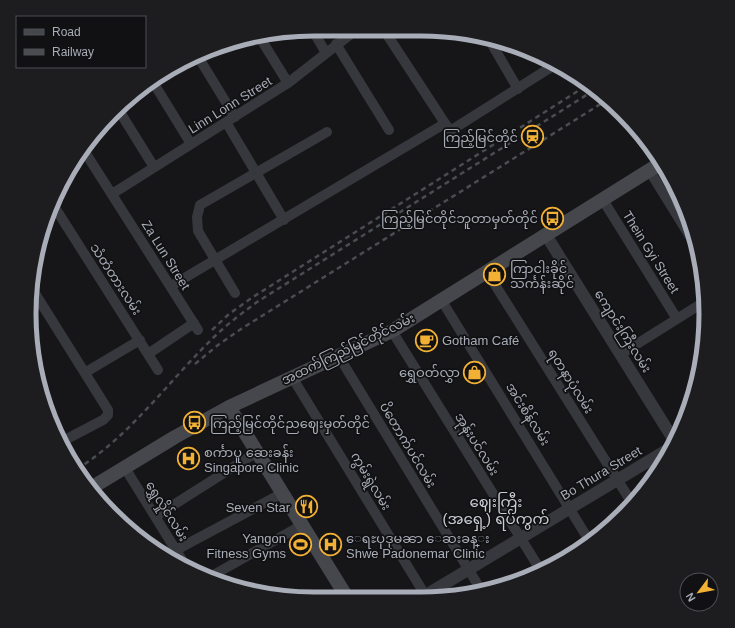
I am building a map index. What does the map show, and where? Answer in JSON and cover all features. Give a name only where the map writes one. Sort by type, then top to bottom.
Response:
[{"type":"main road","name":"အထက်ကြည်မြင်တိုင်လမ်း","points":[[95,486],[175,437],[229,407],[392,331],[656,166]]},
{"type":"main road","points":[[229,407],[344,592]]},
{"type":"street","points":[[316,36],[326,53]]},
{"type":"street","name":"Linn Lonn Street","points":[[112,194],[288,84],[347,36]]},
{"type":"street","points":[[388,36],[447,128]]},
{"type":"street","points":[[262,41],[288,84]]},
{"type":"street","points":[[336,44],[389,130]]},
{"type":"street","points":[[492,45],[518,89]]},
{"type":"street","points":[[200,61],[256,173],[284,220]]},
{"type":"street","points":[[171,286],[262,230],[284,220],[518,89],[550,68]]},
{"type":"street","points":[[155,86],[191,144]]},
{"type":"street","points":[[121,114],[154,167]]},
{"type":"street","points":[[235,293],[198,231],[197,217],[200,205],[327,132]]},
{"type":"street","name":"Za Lun Street","points":[[86,155],[196,327],[148,354]]},
{"type":"street","points":[[649,170],[685,229]]},
{"type":"street","name":"Thein Gyi Street","points":[[603,200],[677,319]]},
{"type":"street","name":"သံတံတားလမ်း","points":[[56,210],[158,370]]},
{"type":"street","name":"ကျောင်းကြီးလမ်း","points":[[546,235],[671,435]]},
{"type":"street","name":"ရတနာပုံလမ်း","points":[[487,272],[629,498]]},
{"type":"street","points":[[37,295],[86,372],[108,410],[108,416],[103,420],[66,439]]},
{"type":"street","name":"အင်းစိန်လမ်း","points":[[442,301],[587,537]]},
{"type":"street","points":[[621,354],[699,305]]},
{"type":"street","name":"အုန်းပင်လမ်း","points":[[392,331],[538,566]]},
{"type":"street","points":[[86,372],[140,340]]},
{"type":"street","name":"ပိတောက်ပင်လမ်း","points":[[338,355],[479,586]]},
{"type":"street","name":"ကွမ်းရွဲလမ်း","points":[[292,377],[421,592]]},
{"type":"street","points":[[156,516],[257,452]]},
{"type":"street","name":"Bo Thura Street","points":[[436,591],[662,453]]},
{"type":"street","name":"ရွှေလှိုင်လမ်း","points":[[125,468],[181,558]]},
{"type":"street","points":[[176,550],[283,493]]},
{"type":"street","points":[[216,574],[302,525]]},
{"type":"railway","points":[[212,330],[229,314],[253,297],[583,88]]},
{"type":"railway","points":[[82,466],[114,441],[148,408],[212,339],[228,324],[257,302],[590,93]]},
{"type":"railway","points":[[195,364],[241,329],[602,103]]},
{"type":"place","name":"ကြည့်မြင်တိုင်","points":[[533,137]]},
{"type":"place","name":"ကြည့်မြင်တိုင်ဘူတာမှတ်တိုင်","points":[[553,218]]},
{"type":"place","name":"ကြာငါးခိုင် သင်္ကန်းဆိုင်","points":[[494,275]]},
{"type":"place","name":"Gotham Café","points":[[426,340]]},
{"type":"place","name":"ရွှေဝတ်လွှာ","points":[[475,372]]},
{"type":"place","name":"ကြည့်မြင်တိုင်ညဈေးမှတ်တိုင်","points":[[194,423]]},
{"type":"place","name":"စင်္ကာပူ ဆေးခန်း Singapore Clinic","points":[[189,459]]},
{"type":"place","name":"Seven Star","points":[[306,507]]},
{"type":"place","name":"Yangon Fitness Gyms","points":[[301,545]]},
{"type":"place","name":"ေရႊပုဒုမၼာ ေဆးခန္း Shwe Padonemar Clinic","points":[[331,545]]},
{"type":"district","name":"ဈေးကြီး (အရှေ့) ရပ်ကွက်","points":[[496,510]]}]
